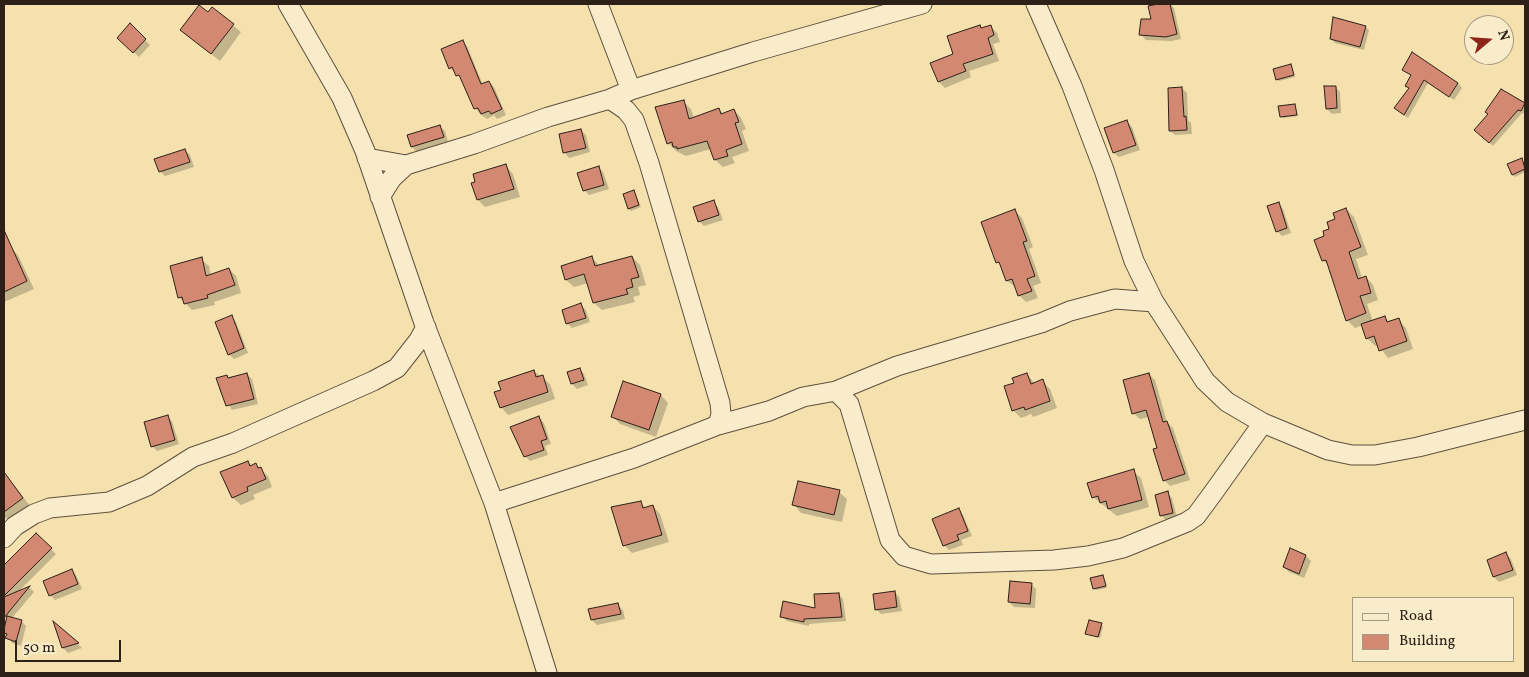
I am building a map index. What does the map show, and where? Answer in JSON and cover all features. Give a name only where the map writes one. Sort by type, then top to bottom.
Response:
[{"type":"street","points":[[288,4],[342,98],[367,158],[380,197],[389,216],[426,327],[494,503],[547,673]]},
{"type":"street","points":[[598,4],[635,89],[631,116]]},
{"type":"street","points":[[380,197],[392,178],[406,165],[474,144],[548,117],[610,99],[635,89],[753,52],[922,4]]},
{"type":"street","points":[[1036,4],[1072,86],[1104,170],[1134,261],[1154,302],[1205,381],[1227,402],[1262,423],[1328,450],[1352,455],[1375,455],[1418,448],[1525,420]]},
{"type":"street","points":[[610,99],[626,110],[631,116],[650,162],[720,403],[722,414],[718,425]]},
{"type":"street","points":[[367,158],[406,165]]},
{"type":"street","points":[[494,503],[634,458],[718,425],[769,411],[803,397],[836,391],[897,366],[1034,326],[1070,311],[1115,299],[1154,302]]},
{"type":"street","points":[[4,538],[15,526],[34,514],[50,508],[109,502],[147,486],[193,457],[233,443],[373,381],[396,368],[419,340],[426,327]]},
{"type":"street","points":[[836,391],[849,404],[890,540],[904,556],[931,564],[985,564],[1088,556],[1123,548],[1187,522],[1196,516],[1262,423]]},
{"type":"building","points":[[1170,4],[1177,34],[1166,37],[1139,35],[1141,19],[1151,19],[1148,6]]},
{"type":"building","points":[[199,5],[208,12],[212,7],[234,24],[211,54],[180,30]]},
{"type":"building","points":[[1333,17],[1366,26],[1360,47],[1330,39]]},
{"type":"building","points":[[130,23],[146,39],[133,53],[117,38]]},
{"type":"building","points":[[980,25],[981,28],[991,25],[994,35],[988,38],[993,54],[963,64],[966,71],[938,82],[930,63],[953,54],[947,36]]},
{"type":"building","points":[[463,40],[481,84],[489,81],[502,109],[491,114],[489,111],[481,114],[478,108],[474,109],[459,75],[456,76],[452,67],[449,69],[441,49]]},
{"type":"building","points":[[1412,52],[1458,83],[1449,97],[1424,80],[1404,115],[1394,108],[1409,88],[1405,86],[1411,75],[1402,70]]},
{"type":"building","points":[[1291,64],[1294,75],[1276,80],[1273,69]]},
{"type":"building","points":[[1324,86],[1336,86],[1337,108],[1326,109]]},
{"type":"building","points":[[1182,87],[1187,130],[1169,131],[1168,88]]},
{"type":"building","points":[[1501,89],[1525,103],[1521,111],[1518,110],[1489,143],[1474,130],[1488,114],[1485,112]]},
{"type":"building","points":[[684,100],[689,119],[719,108],[721,114],[734,109],[739,122],[735,123],[742,144],[726,150],[728,156],[714,160],[707,141],[677,149],[677,147],[673,147],[672,142],[667,144],[655,107]]},
{"type":"building","points":[[1295,104],[1297,115],[1280,117],[1278,106]]},
{"type":"building","points":[[1127,120],[1136,145],[1113,153],[1104,128]]},
{"type":"building","points":[[440,125],[444,137],[411,147],[407,135]]},
{"type":"building","points":[[581,129],[586,148],[563,153],[559,134]]},
{"type":"building","points":[[185,149],[190,162],[159,172],[154,159]]},
{"type":"building","points":[[1522,158],[1525,169],[1512,175],[1507,164]]},
{"type":"building","points":[[506,164],[514,189],[477,200],[471,183],[475,182],[473,174]]},
{"type":"building","points":[[599,166],[604,185],[583,191],[577,173]]},
{"type":"building","points":[[634,190],[639,205],[628,209],[623,194]]},
{"type":"building","points":[[714,200],[719,215],[698,222],[693,207]]},
{"type":"building","points":[[1279,202],[1287,228],[1276,232],[1267,206]]},
{"type":"building","points":[[1346,208],[1361,247],[1349,252],[1358,279],[1366,276],[1371,293],[1360,296],[1366,313],[1346,321],[1326,260],[1322,261],[1314,240],[1324,236],[1323,231],[1329,229],[1327,222],[1335,219],[1333,213]]},
{"type":"building","points":[[1015,209],[1027,241],[1023,242],[1035,276],[1027,279],[1032,291],[1018,296],[1012,279],[1006,281],[999,262],[996,263],[981,222]]},
{"type":"building","points":[[4,230],[27,281],[4,292]]},
{"type":"building","points":[[592,256],[595,266],[632,256],[639,277],[631,279],[633,287],[626,289],[628,294],[593,303],[584,274],[565,280],[561,266]]},
{"type":"building","points":[[202,257],[206,276],[229,268],[235,285],[207,295],[208,298],[184,304],[182,297],[178,298],[170,266]]},
{"type":"building","points":[[581,303],[586,318],[566,324],[562,310]]},
{"type":"building","points":[[232,315],[244,348],[228,355],[215,322]]},
{"type":"building","points":[[1385,316],[1387,322],[1399,318],[1407,341],[1379,351],[1374,336],[1366,339],[1361,324]]},
{"type":"building","points":[[580,368],[584,380],[571,384],[567,372]]},
{"type":"building","points":[[534,370],[536,377],[543,375],[548,392],[500,408],[494,392],[501,390],[498,382]]},
{"type":"building","points":[[247,373],[254,399],[226,406],[216,378],[227,375],[228,378]]},
{"type":"building","points":[[1027,373],[1031,384],[1043,379],[1050,401],[1025,410],[1024,407],[1012,411],[1004,386],[1014,383],[1012,378]]},
{"type":"building","points":[[1149,373],[1163,422],[1167,421],[1185,474],[1163,481],[1153,449],[1157,448],[1146,410],[1132,414],[1123,380]]},
{"type":"building","points":[[623,381],[661,394],[649,430],[611,417]]},
{"type":"building","points":[[168,415],[175,440],[151,447],[144,422]]},
{"type":"building","points":[[539,416],[547,439],[541,441],[544,450],[524,457],[510,427]]},
{"type":"building","points":[[248,461],[250,466],[256,463],[258,468],[261,467],[266,479],[247,487],[248,491],[232,498],[220,472]]},
{"type":"building","points":[[1134,469],[1142,500],[1108,509],[1106,501],[1100,503],[1098,496],[1092,498],[1087,483]]},
{"type":"building","points":[[4,472],[23,498],[4,512]]},
{"type":"building","points":[[798,481],[840,490],[834,515],[792,505]]},
{"type":"building","points":[[1168,491],[1173,513],[1160,516],[1155,495]]},
{"type":"building","points":[[641,501],[643,508],[653,505],[662,535],[623,546],[611,507]]},
{"type":"building","points":[[959,508],[968,531],[957,535],[959,540],[943,546],[932,519]]},
{"type":"building","points":[[36,533],[52,548],[4,596],[4,565]]},
{"type":"building","points":[[1290,548],[1306,555],[1299,574],[1283,567]]},
{"type":"building","points":[[1506,552],[1513,570],[1493,577],[1487,560]]},
{"type":"building","points":[[72,569],[78,584],[49,596],[43,581]]},
{"type":"building","points":[[1103,575],[1106,586],[1093,589],[1090,578]]},
{"type":"building","points":[[1010,581],[1032,583],[1030,604],[1008,602]]},
{"type":"building","points":[[30,586],[4,618],[4,597]]},
{"type":"building","points":[[895,591],[897,607],[875,610],[873,594]]},
{"type":"building","points":[[839,593],[842,617],[804,619],[804,622],[780,617],[783,601],[815,608],[814,594]]},
{"type":"building","points":[[618,603],[621,614],[591,620],[588,609]]},
{"type":"building","points":[[7,616],[22,620],[16,642],[5,638],[7,634],[4,633],[4,629]]},
{"type":"building","points":[[1089,620],[1102,623],[1098,637],[1085,634]]},
{"type":"building","points":[[53,621],[79,643],[62,648]]}]
